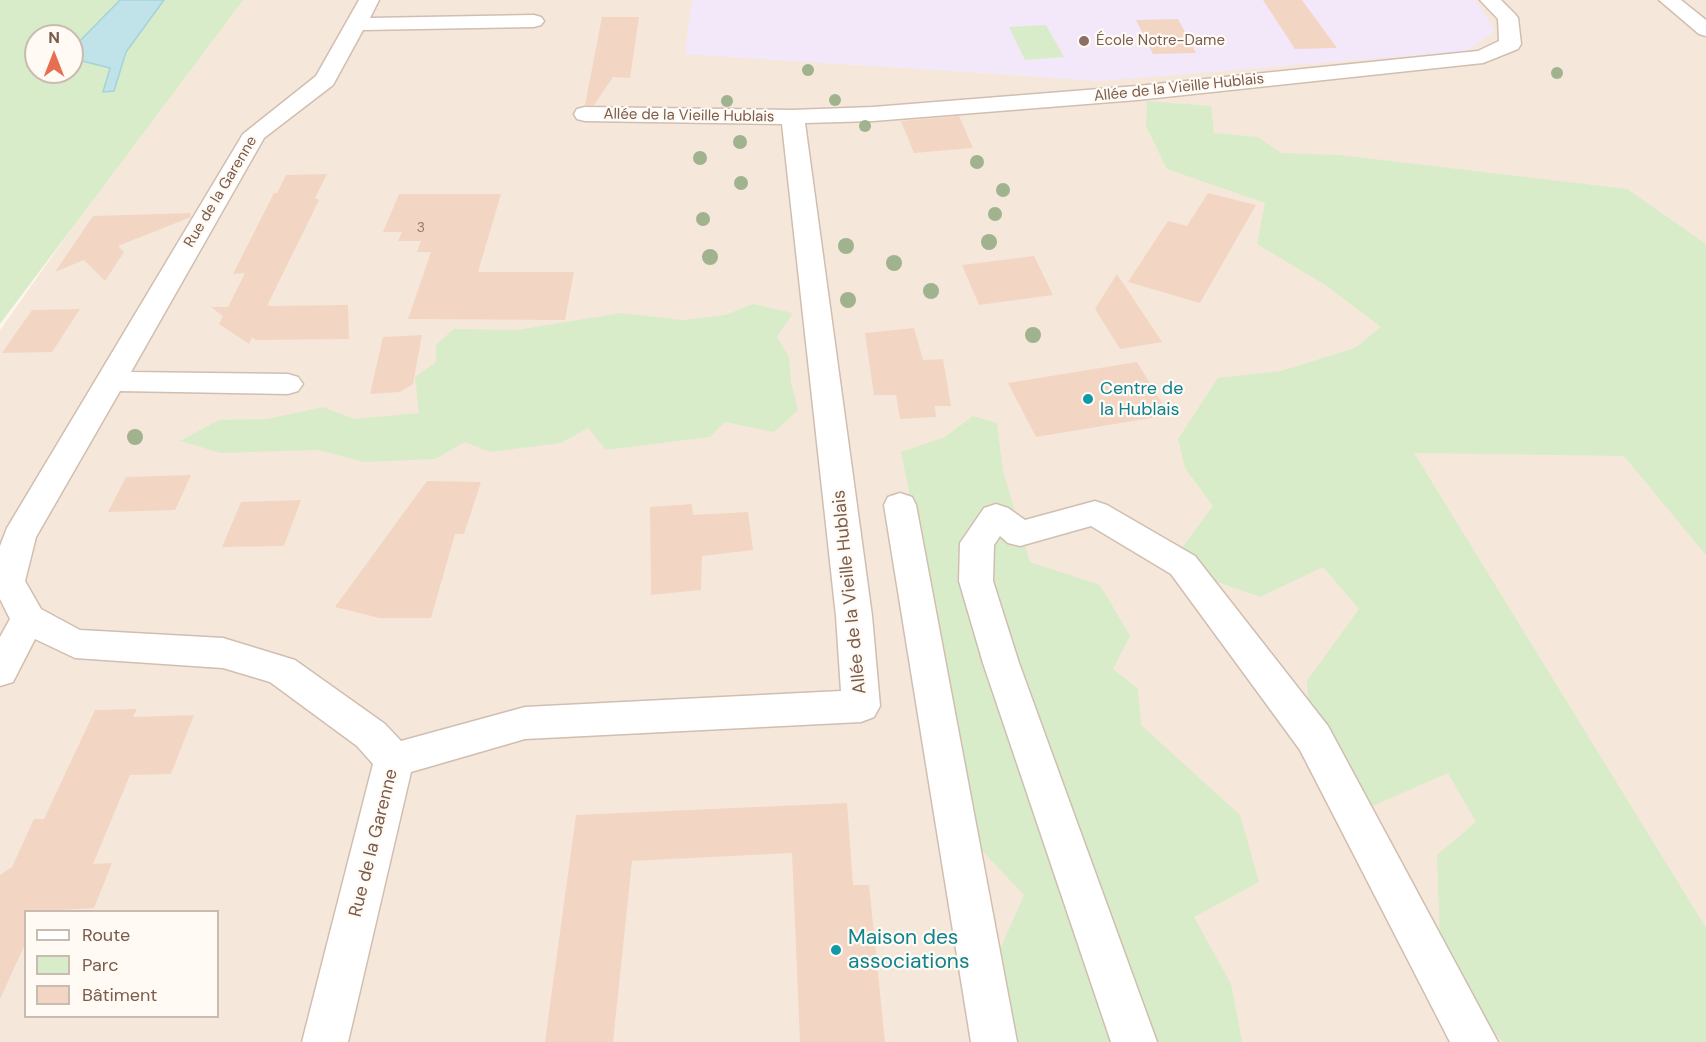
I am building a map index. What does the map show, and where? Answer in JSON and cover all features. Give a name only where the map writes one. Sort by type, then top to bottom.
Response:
[{"type":"street","name":"Allée de la Vieille Hublais","points":[[585,114],[793,117],[873,114],[1137,93],[1483,57],[1510,44],[1508,18],[1490,0]]},
{"type":"street","points":[[1668,0],[1706,30]]},
{"type":"street","name":"Rue de la Garenne","points":[[325,1042],[394,760],[371,735],[282,671],[223,653],[75,644],[28,619],[8,581],[19,537],[255,134],[325,80],[362,12],[534,21]]},
{"type":"street","name":"Allée de la Vieille Hublais","points":[[394,760],[525,723],[861,706],[853,604],[793,117]]},
{"type":"street","points":[[110,381],[288,384]]},
{"type":"street","points":[[900,506],[994,1042]]},
{"type":"street","points":[[1134,1042],[1001,663],[976,581],[977,543],[996,516],[1020,534],[1095,513],[1183,565],[1314,738],[1475,1042]]},
{"type":"street","points":[[0,671],[28,619]]},
{"type":"shaded area","points":[[233,0],[1706,0],[1706,1042],[0,1042],[0,330]]},
{"type":"shaded area","name":"École Notre-Dame","points":[[692,0],[1476,0],[1495,31],[1467,51],[1101,81],[685,54]]},
{"type":"green space","points":[[0,0],[243,0],[0,324]]},
{"type":"green space","points":[[1046,25],[1064,57],[1025,60],[1009,27]]},
{"type":"green space","points":[[1147,101],[1211,106],[1214,133],[1258,137],[1281,153],[1340,155],[1627,189],[1706,244],[1706,555],[1624,456],[1414,453],[1706,928],[1706,1042],[1503,1042],[1480,1016],[1440,941],[1437,855],[1476,822],[1448,773],[1368,808],[1311,759],[1307,681],[1359,609],[1323,567],[1260,597],[1215,581],[1179,552],[1213,506],[1185,468],[1178,439],[1218,378],[1281,371],[1355,348],[1381,327],[1327,286],[1257,244],[1265,203],[1167,169],[1146,126]]},
{"type":"green space","points":[[753,304],[793,313],[777,337],[789,357],[791,383],[798,410],[774,432],[725,422],[710,437],[606,450],[588,428],[561,443],[490,452],[465,442],[435,459],[364,462],[318,450],[221,453],[180,441],[219,420],[267,419],[323,407],[354,419],[419,413],[415,377],[436,362],[436,345],[454,329],[517,330],[621,313],[683,320],[725,315]]},
{"type":"green space","points":[[973,416],[997,423],[1003,471],[1030,562],[1100,585],[1130,636],[1113,669],[1138,689],[1141,725],[1240,815],[1259,882],[1194,917],[1231,984],[1242,1042],[1008,1042],[992,967],[1024,895],[973,841],[958,735],[901,452],[945,437]]},
{"type":"water","points":[[120,0],[164,0],[126,52],[114,91],[103,92],[110,68],[84,62],[84,37]]},
{"type":"building","points":[[1263,0],[1302,0],[1337,48],[1295,49]]},
{"type":"building","points":[[602,17],[639,17],[630,78],[613,77],[594,105],[585,105]]},
{"type":"building","points":[[1178,19],[1196,53],[1153,54],[1136,20]]},
{"type":"building","points":[[959,116],[973,148],[914,153],[901,121]]},
{"type":"building","points":[[327,174],[315,198],[319,200],[267,306],[348,305],[349,339],[256,340],[252,337],[249,344],[219,324],[223,316],[211,307],[228,307],[245,273],[233,274],[274,193],[277,193],[286,175]]},
{"type":"building","points":[[1208,193],[1256,205],[1200,303],[1128,282],[1168,221],[1187,226]]},
{"type":"building","points":[[399,194],[501,194],[478,272],[574,272],[565,320],[408,319],[431,252],[417,252],[421,241],[398,241],[402,232],[383,232]]},
{"type":"building","points":[[190,213],[191,217],[118,246],[124,252],[105,281],[84,260],[55,272],[93,216]]},
{"type":"building","points":[[1034,256],[1053,295],[979,305],[962,265]]},
{"type":"building","points":[[1117,274],[1162,342],[1120,349],[1095,309]]},
{"type":"building","points":[[80,309],[52,352],[2,353],[32,310]]},
{"type":"building","points":[[914,328],[923,360],[943,359],[951,406],[935,406],[936,417],[900,419],[896,395],[874,395],[865,333]]},
{"type":"building","points":[[422,335],[413,384],[400,392],[370,394],[383,337]]},
{"type":"building","name":"Centre de la Hublais","points":[[1137,362],[1169,415],[1036,437],[1008,383]]},
{"type":"building","points":[[191,475],[175,510],[108,512],[126,477]]},
{"type":"building","points":[[427,481],[481,482],[464,534],[455,534],[431,618],[379,618],[335,607]]},
{"type":"building","points":[[301,500],[284,546],[222,547],[241,502]]},
{"type":"building","points":[[692,504],[693,515],[748,512],[753,550],[702,556],[701,590],[651,595],[650,507]]},
{"type":"building","points":[[137,709],[133,717],[194,715],[171,774],[130,775],[93,864],[112,863],[94,908],[24,910],[24,946],[0,999],[0,875],[12,867],[34,819],[44,819],[95,710]]},
{"type":"building","points":[[847,803],[853,885],[869,885],[885,1042],[800,1042],[792,853],[632,861],[613,1042],[545,1042],[576,815]]},
{"type":"place","name":"École Notre-Dame","points":[[1084,41]]},
{"type":"place","name":"Centre de la Hublais","points":[[1088,399]]},
{"type":"place","name":"Maison des associations","points":[[836,950]]}]
